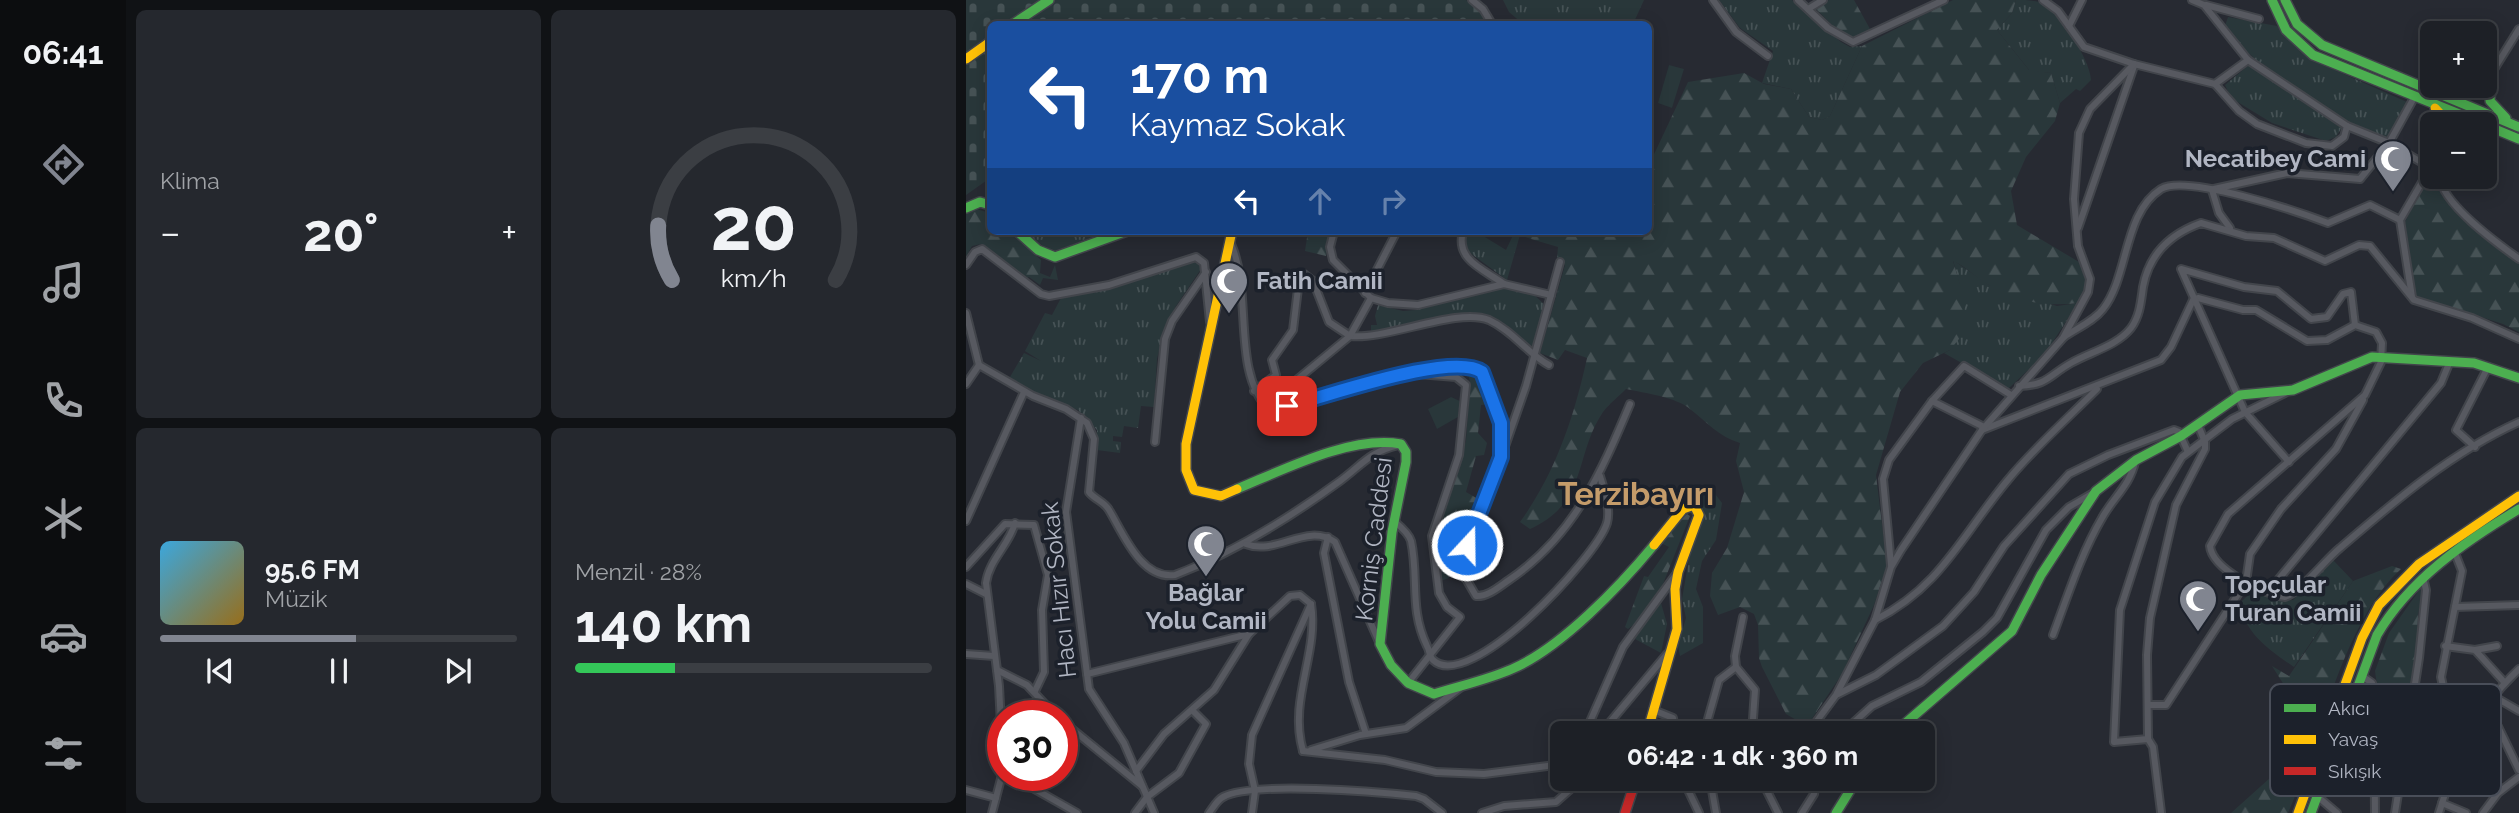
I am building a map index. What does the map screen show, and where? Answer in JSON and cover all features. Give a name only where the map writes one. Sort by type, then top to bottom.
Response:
[{"type":"main road","points":[[1018,21],[1049,0]]},
{"type":"main road","points":[[2272,0],[2282,24],[2306,50],[2330,64],[2415,96],[2448,112]]},
{"type":"main road","points":[[2285,0],[2297,24],[2315,41],[2517,126]]},
{"type":"main road","points":[[966,59],[987,44]]},
{"type":"main road","points":[[2470,112],[2478,98]]},
{"type":"main road","points":[[2490,98],[2492,105],[2517,126]]},
{"type":"main road","points":[[2427,101],[2438,112]]},
{"type":"main road","points":[[2497,130],[2515,137]]},
{"type":"main road","points":[[2497,133],[2515,137]]},
{"type":"main road","points":[[966,208],[980,202],[987,204]]},
{"type":"main road","points":[[1021,235],[1038,250],[1055,257],[1074,253],[1117,235]]},
{"type":"main road","name":"Korniş Caddesi","points":[[1232,235],[1210,327],[1185,455],[1188,478],[1198,493],[1213,496],[1229,493],[1293,464],[1357,446],[1385,440],[1401,444],[1406,452],[1406,462],[1394,520],[1380,644],[1391,665],[1408,683]]},
{"type":"main road","points":[[1908,721],[2012,631],[2041,575],[2096,491],[2136,460],[2181,436],[2240,395],[2293,390],[2365,358],[2450,360],[2488,367],[2519,378]]},
{"type":"main road","points":[[2345,684],[2362,638],[2385,597],[2419,564],[2519,496]]},
{"type":"main road","points":[[1408,683],[1421,692],[1434,694],[1460,688],[1513,669],[1573,627],[1622,584],[1683,509],[1694,505],[1699,515],[1678,572],[1675,589],[1678,618],[1672,648],[1650,721]]},
{"type":"main road","points":[[2359,684],[2388,614],[2423,578],[2518,509]]},
{"type":"main road","points":[[1625,813],[1632,791]]},
{"type":"main road","points":[[1836,813],[1850,791]]},
{"type":"main road","points":[[2298,813],[2304,796]]},
{"type":"main road","points":[[2311,813],[2318,796]]},
{"type":"street","points":[[1472,0],[1488,14],[1491,21]]},
{"type":"street","points":[[1713,0],[1736,33],[1768,56]]},
{"type":"street","points":[[1798,0],[1839,37],[1853,43],[1944,0]]},
{"type":"street","points":[[1808,9],[1823,0]]},
{"type":"street","points":[[2043,0],[2054,7],[2084,47],[2134,64],[2215,84],[2247,117],[2306,143],[2336,145],[2344,137],[2347,126]]},
{"type":"street","points":[[2069,26],[2082,0]]},
{"type":"street","points":[[2192,0],[2259,19]]},
{"type":"street","points":[[2204,5],[2248,60],[2347,126],[2389,143],[2420,160]]},
{"type":"street","points":[[2497,64],[2519,29]]},
{"type":"street","points":[[2215,84],[2248,60]]},
{"type":"street","points":[[2063,338],[2090,287],[2089,272],[2081,254],[2077,233],[2075,180],[2082,122],[2096,103],[2134,64]]},
{"type":"street","points":[[2077,233],[2134,64]]},
{"type":"street","points":[[2212,190],[2287,173],[2360,179],[2389,143],[2415,96]]},
{"type":"street","points":[[1817,721],[1836,695],[1875,620],[1891,567],[1983,429],[2011,394],[2063,338],[2104,309],[2138,220],[2155,195],[2172,186],[2212,190],[2290,208],[2328,223],[2370,205],[2400,220]]},
{"type":"street","points":[[2412,299],[2400,220],[2420,186]]},
{"type":"street","points":[[2444,189],[2464,212],[2519,259]]},
{"type":"street","points":[[2212,190],[2219,213],[2234,232]]},
{"type":"street","points":[[2019,386],[2039,385],[2067,365],[2123,336],[2135,321],[2151,260],[2171,239],[2201,223],[2281,240],[2325,261],[2359,245],[2370,246],[2384,260],[2412,299],[2472,318],[2519,339]]},
{"type":"street","points":[[1333,235],[1330,247],[1334,260],[1371,298],[1396,305],[1418,305],[1504,284]]},
{"type":"street","points":[[1365,293],[1395,235]]},
{"type":"street","points":[[1461,235],[1460,246],[1464,255],[1504,284],[1551,295]]},
{"type":"street","points":[[1231,244],[1239,267],[1254,391],[1269,410],[1406,373],[1465,365],[1482,372],[1501,423],[1501,457]]},
{"type":"street","points":[[966,265],[975,252],[982,249],[1041,294],[1049,296],[1109,285],[1192,257],[1202,260],[1206,272],[1210,327]]},
{"type":"street","points":[[1560,262],[1514,426],[1464,558],[1468,584],[1473,594],[1480,597],[1518,574],[1537,558],[1581,509],[1600,476],[1630,404]]},
{"type":"street","points":[[2289,462],[2245,412],[2240,395],[2193,300],[2181,269],[2244,287],[2277,291],[2311,319],[2327,317],[2343,295],[2351,292],[2355,325]]},
{"type":"street","points":[[1155,442],[1165,339],[1172,321],[1206,272]]},
{"type":"street","points":[[1254,391],[1276,375],[1272,360],[1293,330],[1302,275],[1306,274],[1313,281],[1329,322],[1350,336],[1482,318],[1510,333],[1534,357],[1549,365]]},
{"type":"street","points":[[1265,406],[1350,336],[1371,298]]},
{"type":"street","points":[[2148,705],[2166,705],[2246,582],[2250,554],[2281,509],[2336,449],[2382,357],[2382,343],[2376,332],[2355,325],[2332,338],[2313,342],[2301,339],[2256,310],[2235,308],[2204,298],[2193,300]]},
{"type":"street","points":[[1932,401],[1983,429],[2101,385],[2164,357],[2193,300]]},
{"type":"street","points":[[966,313],[979,365],[1024,392],[1081,418],[1091,429],[1094,439],[1089,492],[1109,509],[1122,536],[1154,571],[1163,575],[1175,575],[1247,544],[1342,480],[1370,455],[1401,444]]},
{"type":"street","points":[[2268,592],[2441,383],[2450,360]]},
{"type":"street","points":[[966,384],[979,365]]},
{"type":"street","points":[[1891,567],[1883,479],[1889,460],[1932,401],[1964,366],[2011,394]]},
{"type":"street","points":[[2475,447],[2456,430],[2488,367]]},
{"type":"street","points":[[1406,373],[1456,377],[1465,382],[1466,388],[1459,455],[1432,536],[1438,593],[1447,607],[1460,617],[1408,683]]},
{"type":"street","points":[[1875,620],[1909,602],[1936,576],[2017,468],[2101,385]]},
{"type":"street","points":[[2148,739],[2114,743],[2120,610],[2155,502],[2178,461],[2189,452],[2245,412],[2293,390]]},
{"type":"street","points":[[966,521],[1024,392]]},
{"type":"street","points":[[2365,395],[2228,514],[2210,546],[2218,563],[2246,582],[2268,592],[2281,597],[2291,595],[2332,555],[2422,480],[2519,422]]},
{"type":"street","name":"Hacı Hızır Sokak","points":[[1081,418],[1066,512],[1090,694],[1116,728],[1154,813]]},
{"type":"street","points":[[2161,812],[2154,747],[2148,739],[2150,618],[2176,505],[2203,455],[2205,442],[2197,425]]},
{"type":"street","points":[[1836,695],[1876,675],[1943,626],[1974,592],[2010,540],[2069,474],[2108,455],[2174,430],[2181,436],[2189,452]]},
{"type":"street","points":[[2053,635],[2081,561],[2102,516],[2125,486],[2136,460]]},
{"type":"street","points":[[1394,520],[1410,538],[1413,597],[1418,625],[1433,660],[1451,667],[1491,649],[1506,639],[1573,575],[1588,557],[1606,525],[1608,508],[1600,476]]},
{"type":"street","points":[[1855,721],[1872,705],[1921,682],[1983,632],[2001,611],[2046,530],[2069,507],[2096,491]]},
{"type":"street","points":[[966,567],[1001,526],[1015,523],[1034,525],[1048,575],[1042,610],[1044,672],[1035,691]]},
{"type":"street","points":[[999,700],[986,594],[989,572],[1008,541],[1015,523]]},
{"type":"street","points":[[1247,544],[1273,545],[1315,534],[1328,537],[1341,550],[1380,644]]},
{"type":"street","points":[[1328,537],[1324,553],[1349,682],[1366,734]]},
{"type":"street","points":[[2441,684],[2445,646],[2462,571],[2455,553]]},
{"type":"street","points":[[1590,721],[1623,648],[1678,572]]},
{"type":"street","points":[[2415,684],[2426,590],[2423,578]]},
{"type":"street","points":[[966,583],[986,594]]},
{"type":"street","points":[[1136,771],[1164,734],[1193,711],[1220,682],[1250,634],[1290,596],[1300,595],[1311,604]]},
{"type":"street","points":[[1304,751],[1298,707],[1310,633],[1311,604]]},
{"type":"street","points":[[1252,813],[1255,791],[1249,764],[1252,734],[1311,604]]},
{"type":"street","points":[[2455,607],[2519,605]]},
{"type":"street","points":[[1743,617],[1735,656],[1736,667],[1752,683],[1755,690],[1753,721]]},
{"type":"street","points":[[1087,674],[1250,634]]},
{"type":"street","points":[[2445,646],[2475,650],[2497,646]]},
{"type":"street","points":[[1611,721],[1672,648]]},
{"type":"street","points":[[2475,650],[2505,682]]},
{"type":"street","points":[[966,654],[994,656]]},
{"type":"street","points":[[1707,721],[1719,680],[1736,667]]},
{"type":"street","points":[[2501,687],[2519,669]]},
{"type":"street","points":[[997,670],[1035,691],[1043,700]]},
{"type":"street","points":[[2362,676],[2372,684]]},
{"type":"street","points":[[1304,751],[1366,734],[1406,728],[1460,688]]},
{"type":"street","points":[[2501,701],[2519,712]]},
{"type":"street","points":[[1653,710],[1672,718],[1673,721]]},
{"type":"street","points":[[1135,813],[1147,797],[1183,767],[1206,723],[1193,711]]},
{"type":"street","points":[[2501,732],[2519,768]]},
{"type":"street","points":[[1078,734],[1143,787]]},
{"type":"street","points":[[1304,751],[1385,760],[1436,772],[1484,774],[1550,766]]},
{"type":"street","points":[[2501,791],[2519,777]]},
{"type":"street","points":[[1209,813],[1222,797],[1278,788],[1416,796],[1442,813]]},
{"type":"street","points":[[966,790],[996,798]]},
{"type":"street","points":[[992,813],[998,791]]},
{"type":"street","points":[[1038,791],[1076,813]]},
{"type":"street","points":[[1482,813],[1556,802],[1568,791]]},
{"type":"street","points":[[1689,791],[1699,813]]},
{"type":"street","points":[[1712,791],[1716,813]]},
{"type":"street","points":[[1767,791],[1778,813]]},
{"type":"street","points":[[1802,813],[1814,791]]},
{"type":"street","points":[[2318,796],[2337,813]]},
{"type":"street","points":[[2439,813],[2444,796]]},
{"type":"street","points":[[2483,813],[2496,796]]},
{"type":"street","points":[[2442,803],[2466,813]]},
{"type":"green space","points":[[966,0],[1466,0],[1483,13],[1487,21],[987,21],[987,180],[966,195]]},
{"type":"green space","points":[[1503,0],[1644,0],[1634,21],[1520,21],[1509,12]]},
{"type":"green space","points":[[1719,0],[1792,0],[1841,42],[1850,47],[1862,46],[1830,116],[1822,120],[1809,117],[1791,89],[1762,83],[1773,51],[1740,28]]},
{"type":"green space","points":[[1829,0],[1854,0],[1870,29],[1851,39],[1838,31],[1815,8]]},
{"type":"green space","points":[[1953,0],[2016,0],[2012,13],[1997,30],[2029,70],[2051,73],[2060,103],[2055,121],[2026,157],[2011,191],[2017,225],[2079,262],[2087,284],[2078,303],[2032,302],[1999,291],[1953,261],[1965,301],[1963,334],[1950,350],[1923,363],[1900,392],[1876,475],[1887,565],[1874,605],[1842,674],[1810,721],[1798,721],[1786,714],[1762,667],[1759,658],[1758,625],[1754,614],[1740,607],[1718,615],[1710,596],[1712,573],[1727,548],[1744,492],[1736,461],[1740,443],[1719,433],[1677,401],[1626,389],[1605,409],[1594,428],[1571,492],[1562,506],[1549,518],[1530,529],[1520,522],[1554,464],[1576,401],[1587,358],[1565,350],[1558,360],[1540,353],[1565,265],[1557,259],[1558,247],[1531,239],[1532,235],[1652,235],[1652,159],[1688,82],[1744,73],[1764,84],[1791,89],[1809,117],[1822,120],[1830,116],[1862,46]]},
{"type":"green space","points":[[2016,0],[2036,1],[2047,7],[2072,36],[2085,60],[2091,80],[2080,91],[2076,89],[2060,103],[2051,73],[2030,71],[1997,30],[2012,13]]},
{"type":"green space","points":[[2228,17],[2277,26],[2310,59],[2409,103],[2388,138],[2385,139],[2345,119],[2275,75],[2237,42],[2225,26]]},
{"type":"green space","points":[[1669,65],[1684,69],[1672,108],[1658,103]]},
{"type":"green space","points":[[2249,65],[2342,127],[2336,137],[2326,141],[2272,123],[2231,98],[2225,85]]},
{"type":"green space","points":[[2422,189],[2438,189],[2466,222],[2519,264],[2519,332],[2503,324],[2416,296],[2405,222]]},
{"type":"green space","points":[[976,209],[987,212],[987,235],[1013,235],[1041,260],[1040,273],[1050,277],[1055,265],[1058,280],[1043,278],[1040,285],[1029,277],[1026,279],[981,244],[972,246],[966,257],[966,212]]},
{"type":"green space","points":[[1029,235],[1099,235],[1051,252]]},
{"type":"green space","points":[[1307,235],[1330,235],[1326,256],[1305,251]]},
{"type":"green space","points":[[1466,235],[1482,235],[1506,250],[1513,235],[1520,235],[1507,280],[1466,250]]},
{"type":"green space","points":[[1953,260],[1989,285],[2057,306],[2078,303],[2045,354],[2008,389],[1944,353],[1950,350],[1964,301]]},
{"type":"green space","points":[[1193,262],[1198,263],[1201,269],[1176,306],[1163,333],[1157,359],[1154,407],[1141,406],[1138,428],[1124,426],[1122,437],[1113,436],[1113,441],[1121,442],[1120,453],[1097,450],[1097,430],[1078,410],[1038,395],[1010,377],[1024,353],[1041,361],[1025,351],[1045,313],[1052,315],[1061,298],[1114,288]]},
{"type":"green space","points":[[1503,288],[1532,293],[1544,304],[1533,347],[1505,325],[1480,314],[1371,333],[1371,325],[1377,325],[1375,316],[1378,305],[1403,311],[1416,310]]},
{"type":"green space","points":[[1450,370],[1477,378],[1490,404],[1481,405],[1478,433],[1487,443],[1484,455],[1476,456],[1466,492],[1478,499],[1472,518],[1456,512],[1445,545],[1449,578],[1440,581],[1437,533],[1466,441],[1470,383],[1469,377]]},
{"type":"green space","points":[[1451,397],[1460,401],[1458,417],[1437,429],[1428,409]]},
{"type":"green space","points":[[1712,490],[1722,503],[1716,540],[1702,561],[1696,589],[1703,607],[1703,643],[1680,656],[1678,646],[1686,618],[1682,599],[1690,553],[1701,515],[1703,491]]},
{"type":"green space","points":[[1687,514],[1690,516],[1661,589],[1637,622],[1628,629],[1625,627],[1644,576],[1648,577],[1669,547],[1657,541]]},
{"type":"green space","points":[[2333,560],[2353,581],[2294,667],[2259,640],[2246,622],[2242,601],[2252,591],[2282,601],[2293,600]]},
{"type":"green space","points":[[2392,566],[2401,569],[2381,591],[2363,619],[2335,684],[2283,684],[2272,666],[2289,676],[2353,581]]},
{"type":"green space","points":[[2420,589],[2423,593],[2418,614],[2417,651],[2412,684],[2377,684],[2375,671],[2389,633]]},
{"type":"green space","points":[[1661,603],[1667,624],[1661,653],[1635,639],[1654,607]]},
{"type":"green space","points":[[2270,778],[2270,796],[2295,796],[2288,813],[2231,813]]},
{"type":"traffic: fast","points":[[1018,21],[1049,0]]},
{"type":"traffic: fast","points":[[2272,0],[2286,30],[2313,55],[2454,112]]},
{"type":"traffic: fast","points":[[2285,0],[2297,24],[2322,45],[2519,127]]},
{"type":"traffic: fast","points":[[2490,98],[2506,118]]},
{"type":"traffic: fast","points":[[2497,130],[2519,139]]},
{"type":"traffic: fast","points":[[966,208],[980,202],[987,204]]},
{"type":"traffic: fast","points":[[1021,235],[1038,250],[1055,257],[1116,235]]},
{"type":"traffic: fast","points":[[1908,721],[2012,631],[2041,575],[2096,491],[2136,460],[2181,436],[2240,395],[2293,390],[2372,357],[2474,363],[2519,378]]},
{"type":"traffic: fast","points":[[1237,489],[1339,449],[1381,443],[1401,444],[1406,452],[1406,462],[1392,532],[1380,644],[1391,665],[1408,683],[1434,694],[1512,669],[1550,647],[1607,597],[1654,545]]},
{"type":"traffic: fast","points":[[2359,684],[2377,635],[2405,596],[2440,563],[2519,509]]},
{"type":"traffic: fast","points":[[1836,813],[1850,791]]},
{"type":"traffic: fast","points":[[2311,813],[2317,796]]},
{"type":"traffic: slow","points":[[966,59],[987,44]]},
{"type":"traffic: slow","points":[[2435,108],[2439,112]]},
{"type":"traffic: slow","points":[[1231,235],[1186,444],[1186,470],[1194,490],[1221,496],[1237,489]]},
{"type":"traffic: slow","points":[[2345,684],[2362,638],[2379,605],[2419,564],[2519,496]]},
{"type":"traffic: slow","points":[[1650,721],[1677,629],[1675,589],[1678,572],[1699,515],[1694,505],[1683,509],[1654,545]]},
{"type":"traffic: slow","points":[[2298,813],[2304,796]]},
{"type":"traffic: jam","points":[[1625,813],[1632,791]]},
{"type":"place","name":"Necatibey Cami","points":[[2393,193]]},
{"type":"place","name":"Fatih Camii","points":[[1229,315]]},
{"type":"place","name":"Bağlar Yolu Camii","points":[[1206,578]]},
{"type":"place","name":"Topçular Turan Camii","points":[[2198,633]]},
{"type":"district","name":"Terzibayırı","points":[[1636,494]]},
{"type":"route","points":[[1287,406],[1406,373],[1465,365],[1478,368],[1486,376],[1501,423],[1501,457],[1467,545]]}]
